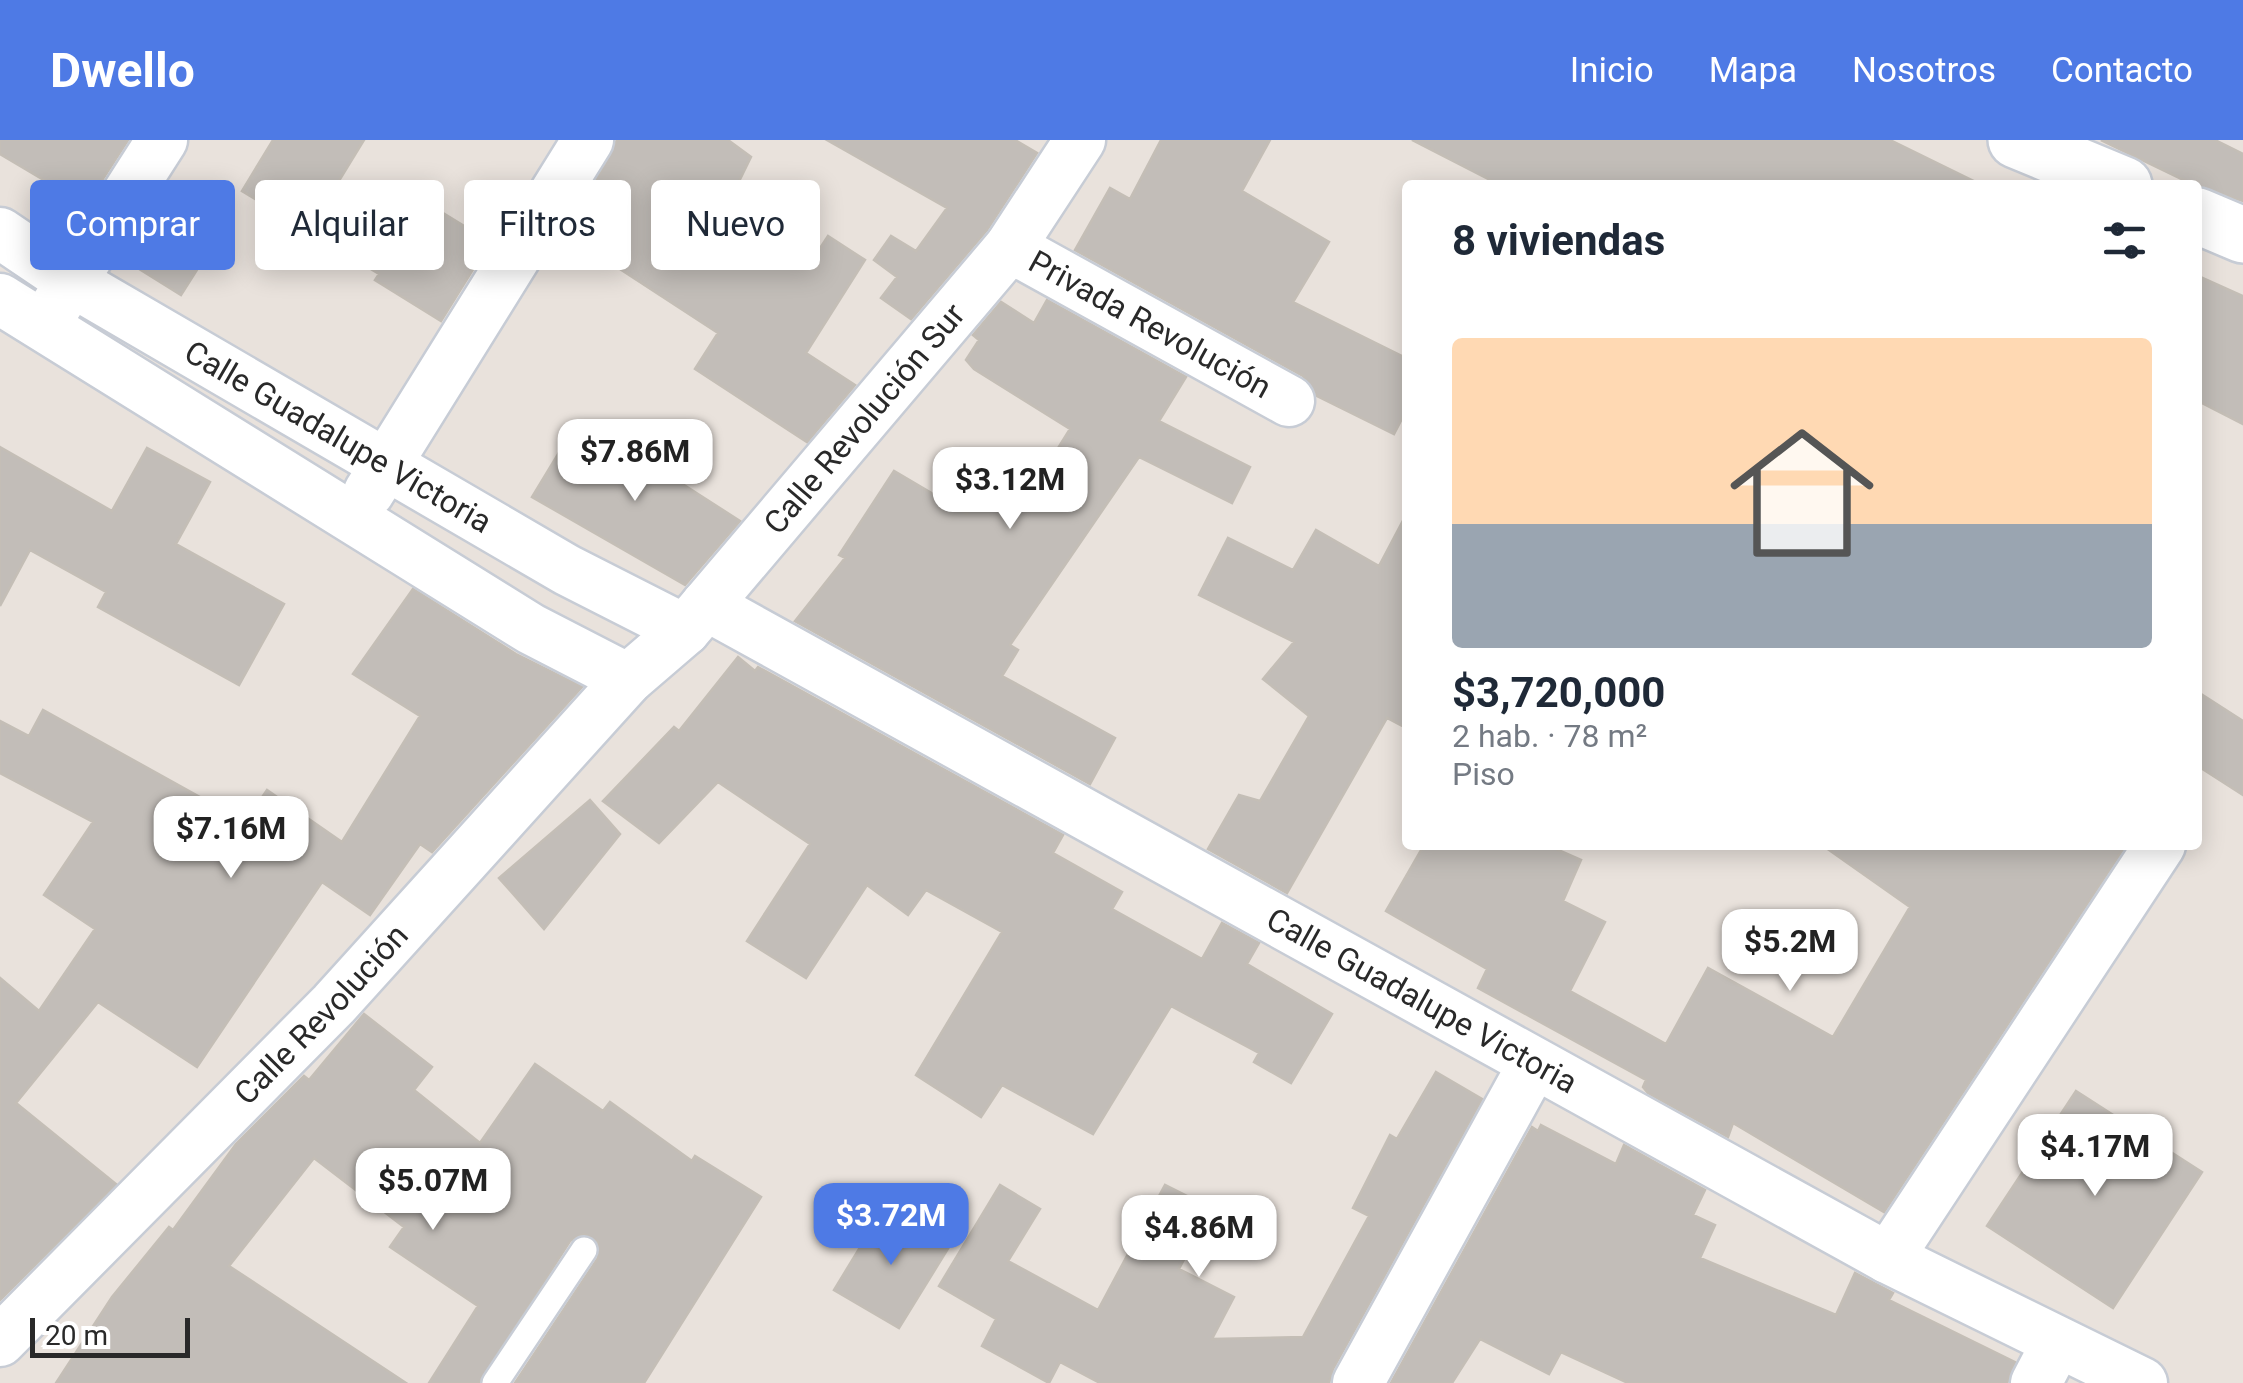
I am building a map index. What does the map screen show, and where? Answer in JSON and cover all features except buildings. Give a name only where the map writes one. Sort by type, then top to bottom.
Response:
[{"type":"street","points":[[44,326],[162,140]]},
{"type":"street","points":[[351,516],[388,464],[588,140]]},
{"type":"street","name":"Calle Revolución Sur","points":[[628,679],[695,617],[1010,248],[1080,140]]},
{"type":"street","points":[[2016,140],[2112,180]]},
{"type":"street","points":[[2202,218],[2243,235]]},
{"type":"street","name":"Calle Guadalupe Victoria","points":[[0,233],[71,281],[567,570],[695,617],[1534,1066],[1888,1258],[2046,1363],[2142,1383]]},
{"type":"street","name":"Privada Revolución","points":[[1010,248],[1289,401]]},
{"type":"street","name":"Calle Guadalupe Victoria","points":[[0,298],[530,629],[628,679]]},
{"type":"street","name":"Calle Revolución","points":[[0,1341],[334,1004],[628,679]]},
{"type":"street","points":[[1888,1258],[2157,850]]},
{"type":"street","points":[[1358,1383],[1534,1066]]},
{"type":"lane","points":[[495,1383],[584,1250]]}]
